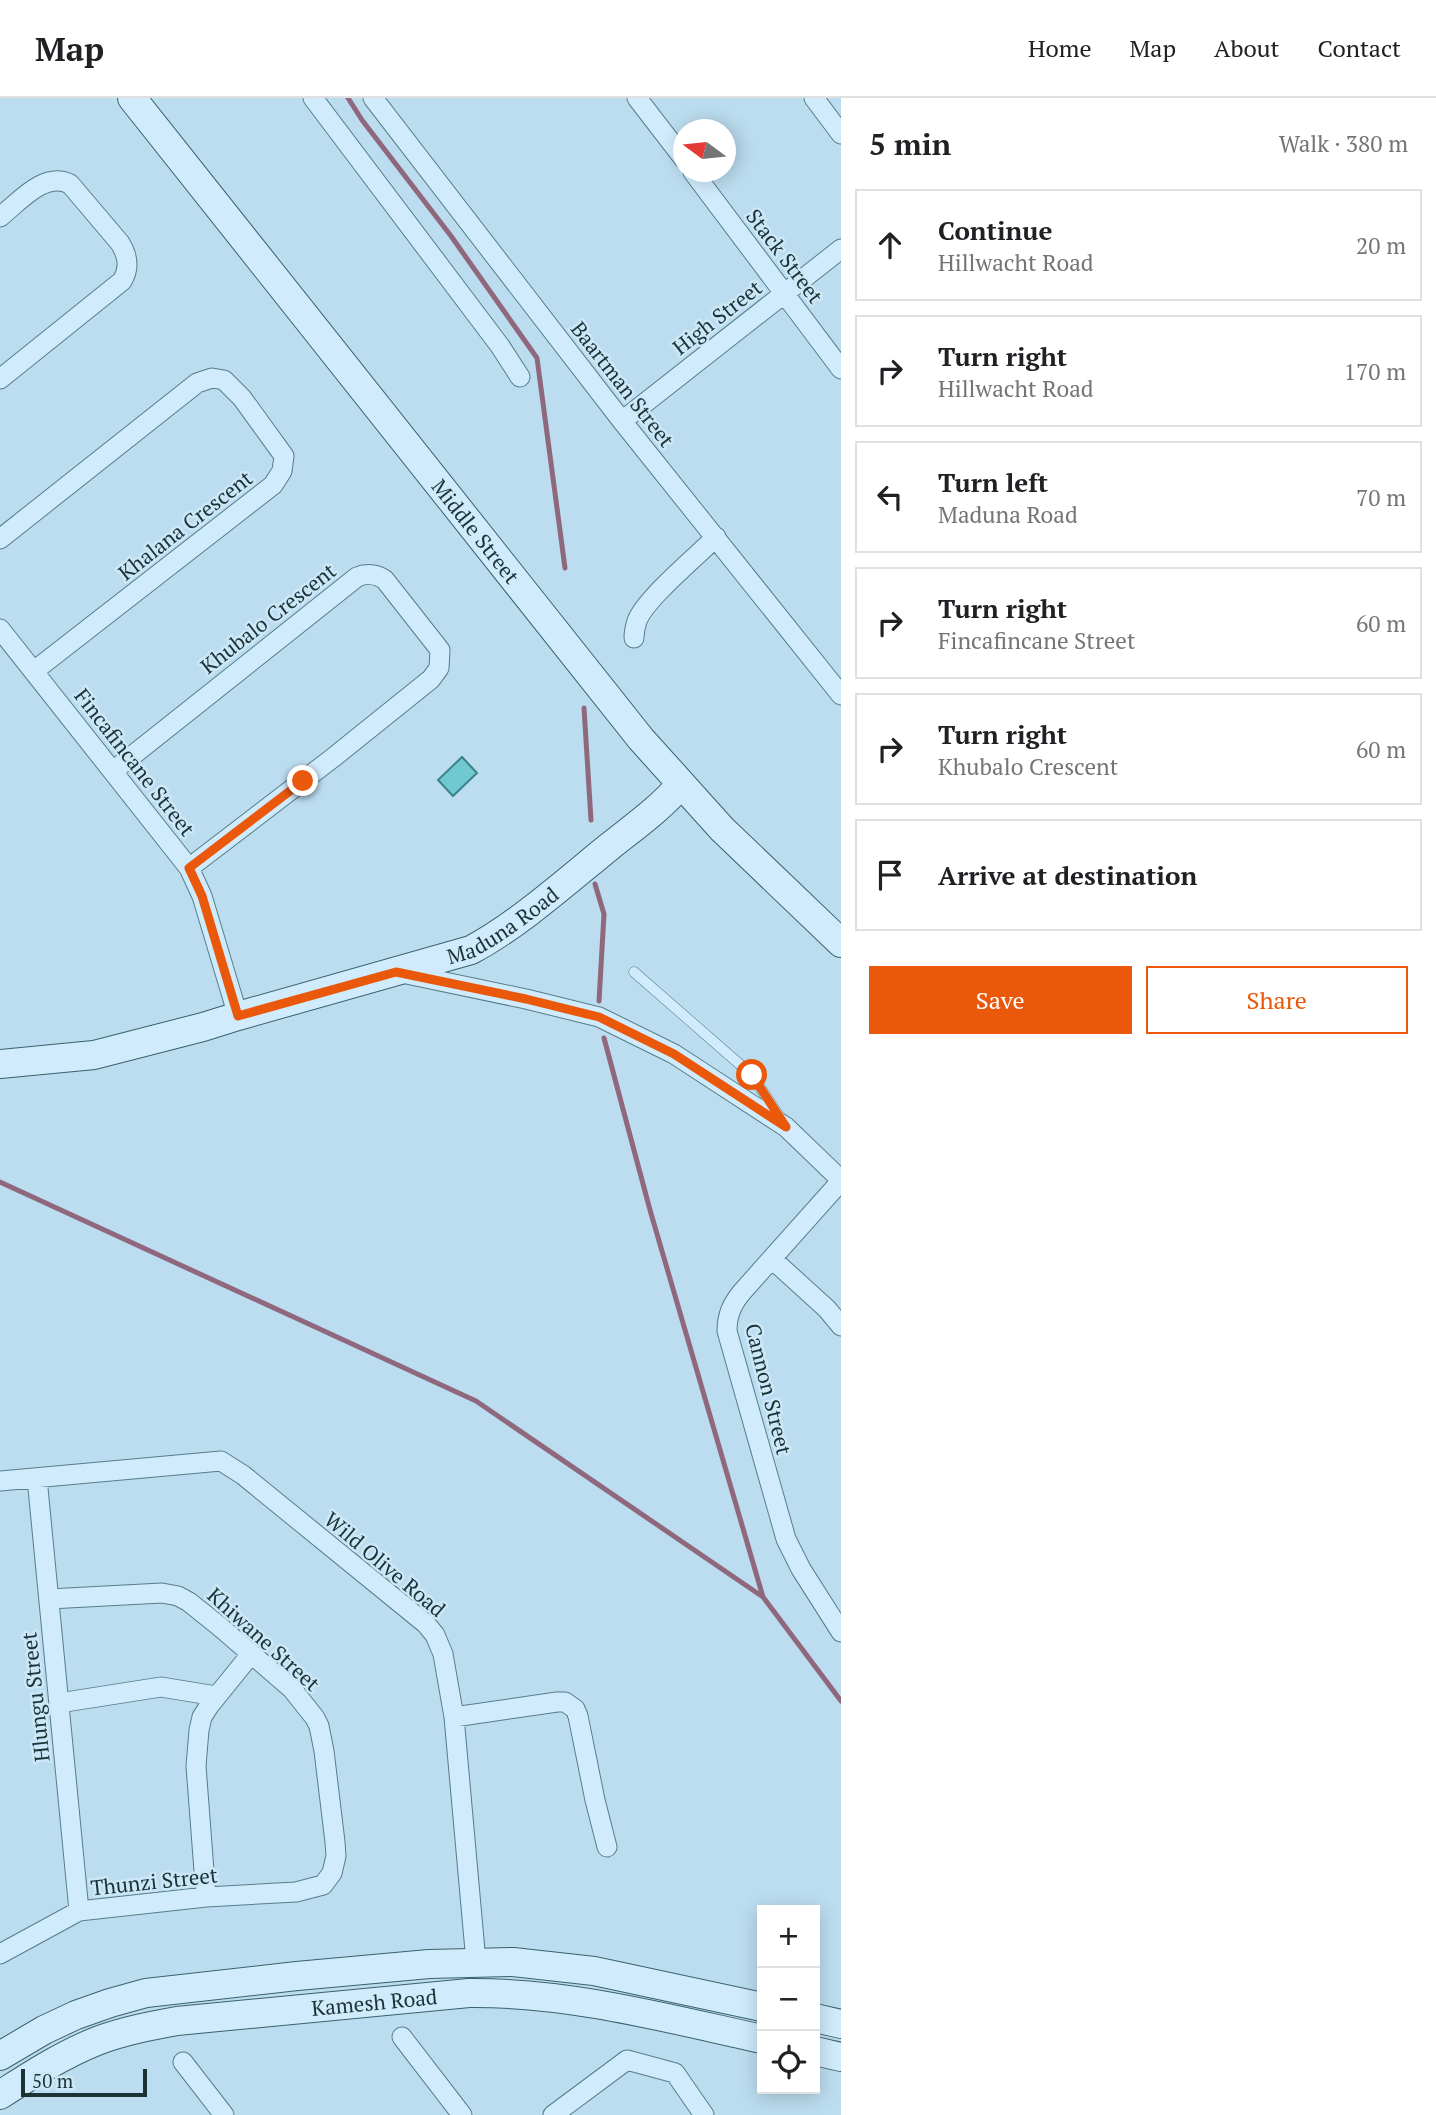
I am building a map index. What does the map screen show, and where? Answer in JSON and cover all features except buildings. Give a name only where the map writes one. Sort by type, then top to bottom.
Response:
[{"type":"main road","name":"Middle Street","points":[[132,98],[602,692],[722,830],[841,943]]},
{"type":"main road","name":"Maduna Road","points":[[0,1064],[94,1055],[204,1027],[471,950],[495,938],[670,797],[681,784]]},
{"type":"main road","name":"Kamesh Road","points":[[0,2056],[76,2015],[146,1993],[429,1964],[513,1962],[594,1971],[757,2006]]},
{"type":"main road","name":"Kamesh Road","points":[[0,2095],[83,2047],[136,2029],[177,2021],[469,1993],[503,1993],[588,2003],[757,2038]]},
{"type":"main road","points":[[820,2019],[841,2024]]},
{"type":"main road","points":[[820,2052],[841,2057]]},
{"type":"street","points":[[313,98],[492,335],[520,377]]},
{"type":"street","name":"Baartman Street","points":[[373,98],[622,421],[841,695]]},
{"type":"street","points":[[637,98],[673,145]]},
{"type":"street","points":[[814,98],[841,134]]},
{"type":"street","points":[[0,217],[44,183],[56,180],[66,182],[120,243],[126,252],[127,264],[122,281],[0,379]]},
{"type":"street","name":"Stack Street","points":[[701,182],[841,369]]},
{"type":"street","name":"High Street","points":[[622,421],[841,248]]},
{"type":"street","name":"Khalana Crescent","points":[[0,539],[197,383],[206,379],[224,380],[242,398],[284,456],[282,471],[273,485],[34,671]]},
{"type":"street","points":[[634,638],[636,623],[651,601],[716,537]]},
{"type":"street","name":"Khubalo Crescent","points":[[113,771],[357,577],[369,575],[385,580],[440,650],[436,674],[410,698],[189,868]]},
{"type":"street","name":"Fincafincane Street","points":[[0,629],[189,868],[202,896],[238,1016]]},
{"type":"street","points":[[396,972],[599,1017],[674,1054],[786,1127],[841,1181]]},
{"type":"street","name":"Cannon Street","points":[[841,1181],[736,1299],[729,1313],[727,1331],[786,1539],[801,1569],[841,1632]]},
{"type":"street","points":[[772,1259],[827,1309],[841,1326]]},
{"type":"street","name":"Wild Olive Road","points":[[0,1481],[217,1461],[226,1463],[430,1628],[443,1654],[454,1717],[476,1962]]},
{"type":"street","name":"Hlungu Street","points":[[37,1478],[79,1911]]},
{"type":"street","name":"Khiwane Street","points":[[49,1600],[155,1593],[178,1595],[292,1689],[319,1726],[324,1751],[336,1856],[332,1873],[323,1885]]},
{"type":"street","points":[[206,1897],[196,1747],[202,1717],[251,1654]]},
{"type":"street","points":[[59,1703],[160,1687],[216,1696]]},
{"type":"street","points":[[454,1717],[557,1702],[565,1702],[575,1709],[581,1723],[607,1847]]},
{"type":"street","name":"Thunzi Street","points":[[0,1954],[79,1911],[206,1897],[296,1892],[323,1885]]},
{"type":"street","points":[[401,2036],[462,2115]]},
{"type":"street","points":[[553,2115],[627,2060],[676,2073],[704,2115]]},
{"type":"street","points":[[183,2062],[224,2115]]},
{"type":"lane","points":[[634,972],[752,1075],[786,1127]]},
{"type":"waterway","points":[[348,98],[451,236],[537,358],[565,568]]},
{"type":"waterway","points":[[584,708],[591,820]]},
{"type":"waterway","points":[[595,884],[604,914],[599,1001]]},
{"type":"waterway","points":[[604,1038],[650,1210],[763,1597]]},
{"type":"waterway","points":[[0,1182],[476,1401],[763,1597],[841,1701]]},
{"type":"route","points":[[303,781],[189,868],[202,896],[238,1016],[396,972],[599,1017],[674,1054],[786,1127],[752,1075]]}]
